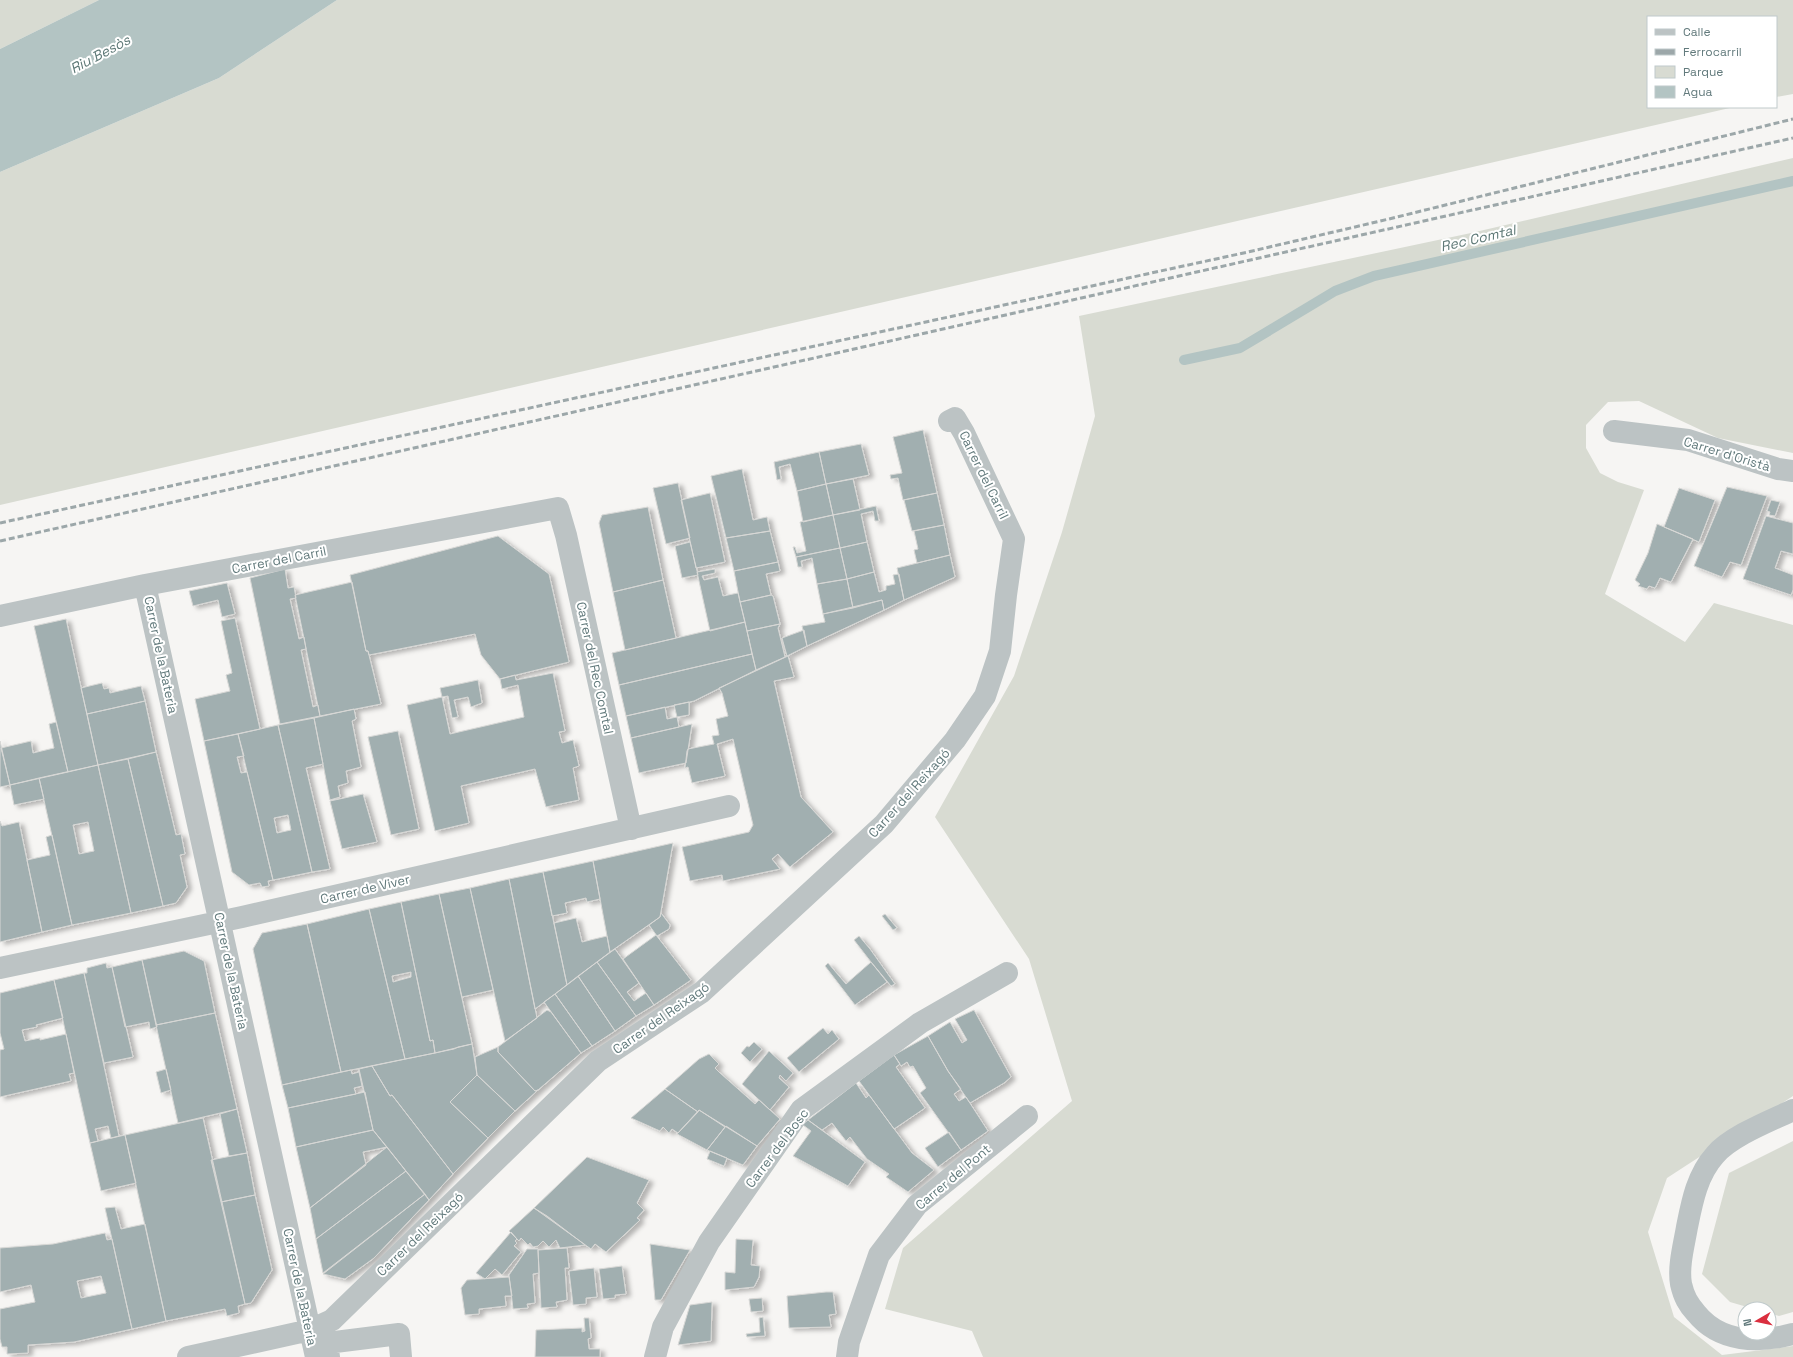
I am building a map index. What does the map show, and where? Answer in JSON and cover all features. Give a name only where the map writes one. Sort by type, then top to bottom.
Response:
[{"type":"street","name":"Carrer del Carril","points":[[948,421],[955,418],[964,433],[1014,538]]},
{"type":"street","name":"Carrer d'Oristà","points":[[1614,431],[1688,440],[1778,469],[1793,471]]},
{"type":"street","name":"Carrer del Carril","points":[[0,616],[145,585],[558,508]]},
{"type":"street","name":"Carrer del Rec Comtal","points":[[558,508],[566,535],[631,829]]},
{"type":"street","name":"Carrer del Reixagó","points":[[188,1357],[310,1330],[332,1320],[598,1061],[702,992],[884,824],[955,740],[985,696],[1000,651],[1014,538]]},
{"type":"street","name":"Carrer de la Bateria","points":[[145,585],[316,1357]]},
{"type":"street","name":"Carrer de Viver","points":[[0,968],[220,922],[729,806]]},
{"type":"street","name":"Carrer del Bosc","points":[[655,1357],[663,1327],[709,1242],[801,1110],[920,1023],[1007,973]]},
{"type":"street","points":[[1793,1110],[1740,1136],[1716,1154],[1702,1172],[1690,1208],[1682,1255],[1681,1283],[1686,1301],[1702,1322],[1722,1334],[1742,1339],[1768,1339],[1793,1334]]},
{"type":"street","name":"Carrer del Pont","points":[[847,1357],[849,1342],[879,1255],[917,1205],[1027,1116]]},
{"type":"street","points":[[330,1357],[326,1343],[399,1334],[402,1357]]},
{"type":"green space","points":[[0,0],[99,0],[0,49]]},
{"type":"green space","points":[[337,0],[1793,0],[1793,94],[1777,97],[1777,16],[1647,16],[1647,108],[1730,108],[0,505],[0,172],[219,78]]},
{"type":"green space","points":[[1793,158],[1793,453],[1718,438],[1639,401],[1608,402],[1586,425],[1586,448],[1600,473],[1618,482],[1644,490],[1605,594],[1685,642],[1714,603],[1793,625],[1793,1096],[1667,1178],[1648,1232],[1674,1317],[1722,1355],[1793,1346],[1793,1357],[983,1357],[972,1331],[885,1309],[903,1248],[1072,1101],[1029,959],[935,817],[1014,676],[1062,532],[1095,416],[1079,316],[1471,233]]},
{"type":"green space","points":[[1793,1141],[1793,1312],[1777,1315],[1777,1301],[1737,1301],[1737,1304],[1730,1302],[1702,1274],[1729,1173]]},
{"type":"water","name":"Riu Besòs","points":[[99,0],[337,0],[219,78],[0,172],[0,49]]},
{"type":"building","points":[[923,430],[937,493],[903,500],[898,478],[891,479],[890,475],[902,473],[893,437]]},
{"type":"building","points":[[861,444],[869,475],[826,484],[819,452]]},
{"type":"building","points":[[819,452],[826,484],[797,491],[790,464],[779,467],[781,479],[777,480],[774,462]]},
{"type":"building","points":[[742,469],[753,520],[767,517],[770,531],[726,538],[711,476]]},
{"type":"building","points":[[853,479],[860,510],[833,515],[826,484]]},
{"type":"building","points":[[678,483],[690,538],[666,544],[653,488]]},
{"type":"building","points":[[826,484],[833,515],[803,522],[797,491]]},
{"type":"building","points":[[1727,487],[1767,496],[1741,565],[1730,562],[1722,577],[1694,566]]},
{"type":"building","points":[[1679,488],[1715,500],[1699,542],[1664,527]]},
{"type":"building","points":[[710,493],[725,562],[696,568],[681,500]]},
{"type":"building","points":[[937,493],[944,525],[912,531],[904,500]]},
{"type":"building","points":[[1771,500],[1780,502],[1775,516],[1769,515],[1770,512],[1767,511]]},
{"type":"building","points":[[876,506],[879,521],[875,521],[873,511],[861,514],[867,542],[840,548],[833,515]]},
{"type":"building","points":[[648,507],[663,580],[613,592],[599,523],[602,515]]},
{"type":"building","points":[[833,515],[840,548],[796,557],[793,547],[795,547],[797,553],[806,551],[800,522]]},
{"type":"building","points":[[1766,516],[1793,523],[1793,554],[1781,551],[1775,568],[1793,575],[1793,590],[1791,595],[1743,579]]},
{"type":"building","points":[[1657,524],[1693,539],[1671,582],[1660,578],[1655,588],[1649,586],[1647,589],[1638,586],[1640,584],[1635,580],[1648,553]]},
{"type":"building","points":[[944,525],[950,555],[917,563],[914,550],[918,549],[914,531]]},
{"type":"building","points":[[770,531],[778,562],[734,571],[726,538]]},
{"type":"building","points":[[498,536],[549,574],[569,662],[500,679],[481,655],[475,634],[369,655],[368,651],[366,651],[350,575]]},
{"type":"building","points":[[690,542],[698,575],[682,578],[675,546]]},
{"type":"building","points":[[867,542],[874,572],[847,579],[840,548]]},
{"type":"building","points":[[840,548],[847,579],[817,584],[812,558],[801,561],[802,567],[798,567],[796,557]]},
{"type":"building","points":[[950,555],[955,577],[904,600],[897,568]]},
{"type":"building","points":[[778,562],[780,571],[766,574],[771,595],[740,602],[734,571]]},
{"type":"building","points":[[285,569],[288,588],[294,587],[296,598],[290,599],[299,639],[304,637],[306,649],[301,650],[313,707],[318,705],[320,716],[280,724],[250,578]]},
{"type":"building","points":[[715,569],[715,573],[702,576],[704,580],[718,577],[723,596],[738,593],[745,622],[710,631],[697,572]]},
{"type":"building","points":[[874,572],[879,592],[886,590],[886,586],[895,584],[893,575],[899,574],[904,600],[884,610],[882,600],[853,608],[847,579]]},
{"type":"building","points":[[847,579],[853,608],[823,614],[817,584]]},
{"type":"building","points":[[663,580],[676,638],[625,650],[613,592]]},
{"type":"building","points":[[352,582],[366,651],[368,651],[381,704],[320,716],[295,595]]},
{"type":"building","points":[[227,583],[235,614],[222,617],[218,600],[193,606],[189,591]]},
{"type":"building","points":[[771,595],[773,596],[780,624],[747,631],[740,602]]},
{"type":"building","points":[[882,600],[884,610],[807,646],[802,626],[825,622],[823,614]]},
{"type":"building","points":[[235,618],[260,729],[204,741],[195,699],[230,691],[226,675],[232,673],[221,621]]},
{"type":"building","points":[[66,619],[98,765],[68,772],[34,626]]},
{"type":"building","points":[[745,622],[752,654],[619,685],[612,653]]},
{"type":"building","points":[[780,624],[778,628],[785,657],[756,670],[747,631]]},
{"type":"building","points":[[804,630],[807,646],[787,656],[782,638]]},
{"type":"building","points":[[752,654],[756,670],[694,701],[626,716],[619,685]]},
{"type":"building","points":[[788,656],[794,677],[774,681],[801,797],[833,832],[790,867],[778,854],[772,859],[780,869],[723,881],[722,875],[690,881],[682,847],[749,832],[753,825],[733,739],[717,744],[725,776],[692,783],[688,767],[685,768],[687,751],[688,749],[714,744],[712,736],[719,735],[716,719],[728,716],[722,693],[719,688]]},
{"type":"building","points":[[553,673],[565,731],[559,732],[562,743],[573,740],[579,766],[573,768],[579,800],[546,807],[535,769],[461,786],[469,823],[435,831],[407,705],[442,697],[450,734],[524,717],[518,685],[502,689],[500,679],[515,675],[516,680]]},
{"type":"building","points":[[478,680],[482,703],[471,707],[468,697],[454,700],[458,717],[452,718],[448,696],[442,697],[440,688]]},
{"type":"building","points":[[102,683],[104,689],[109,688],[110,693],[141,686],[145,701],[87,714],[81,688]]},
{"type":"building","points":[[145,701],[156,752],[98,765],[87,714]]},
{"type":"building","points":[[689,702],[689,715],[677,717],[674,705]]},
{"type":"building","points":[[665,707],[667,719],[677,717],[679,727],[631,738],[626,716]]},
{"type":"building","points":[[354,709],[356,719],[352,721],[361,767],[346,771],[348,783],[338,786],[340,797],[330,800],[314,718]]},
{"type":"building","points":[[314,718],[323,764],[306,768],[330,869],[312,872],[278,725]]},
{"type":"building","points":[[56,722],[68,772],[10,785],[1,748],[31,741],[33,753],[54,748],[49,724]]},
{"type":"building","points":[[692,724],[686,763],[639,773],[631,738]]},
{"type":"building","points":[[278,725],[312,872],[273,880],[238,734]],"holes":[[[288,815],[291,830],[277,833],[274,818]]]},
{"type":"building","points":[[398,731],[419,829],[391,835],[368,737]]},
{"type":"building","points":[[238,734],[244,756],[237,757],[241,773],[247,772],[273,880],[268,881],[269,886],[262,887],[260,883],[249,885],[232,872],[204,741]]},
{"type":"building","points":[[0,741],[10,785],[0,787]]},
{"type":"building","points":[[156,752],[176,835],[181,834],[185,854],[180,855],[187,887],[176,903],[163,906],[128,759]]},
{"type":"building","points":[[128,759],[163,906],[131,913],[98,765]]},
{"type":"building","points":[[98,765],[131,913],[72,925],[39,778]],"holes":[[[88,822],[94,851],[79,854],[73,825]]]},
{"type":"building","points":[[39,778],[44,799],[14,805],[10,785]]},
{"type":"building","points":[[363,794],[377,842],[342,849],[330,801]]},
{"type":"building","points":[[0,821],[2,826],[19,822],[42,932],[0,942]]},
{"type":"building","points":[[52,835],[72,925],[42,932],[27,860],[50,855],[46,837]]},
{"type":"building","points":[[673,843],[660,917],[610,952],[593,861]]},
{"type":"building","points":[[593,861],[600,899],[587,902],[586,898],[565,903],[567,913],[552,916],[543,872]]},
{"type":"building","points":[[543,872],[567,985],[535,1009],[509,879]]},
{"type":"building","points":[[509,879],[537,1018],[505,1041],[470,888]]},
{"type":"building","points":[[470,888],[493,990],[462,997],[439,894]]},
{"type":"building","points":[[439,894],[472,1044],[435,1053],[433,1040],[430,1041],[401,902]]},
{"type":"building","points":[[401,902],[430,1041],[433,1040],[435,1053],[405,1059],[369,909]],"holes":[[[411,972],[411,977],[393,982],[392,976]]]},
{"type":"building","points":[[369,909],[405,1059],[341,1072],[307,924]]},
{"type":"building","points":[[661,913],[670,925],[669,929],[657,936],[649,925],[660,917]]},
{"type":"building","points":[[885,914],[897,928],[893,930],[882,916]]},
{"type":"building","points":[[576,918],[582,942],[607,936],[610,952],[567,985],[554,923]]},
{"type":"building","points":[[307,924],[341,1072],[282,1085],[253,949],[262,933]]},
{"type":"building","points":[[656,935],[691,980],[654,1005],[623,959]]},
{"type":"building","points":[[859,936],[895,984],[891,986],[854,940]]},
{"type":"building","points":[[615,949],[639,983],[627,992],[634,1001],[646,993],[654,1005],[636,1016],[597,962]]},
{"type":"building","points":[[184,951],[204,961],[215,1013],[156,1025],[142,960]]},
{"type":"building","points":[[142,960],[157,1027],[150,1029],[149,1022],[125,1027],[112,967]]},
{"type":"building","points":[[597,962],[636,1016],[615,1031],[578,976]]},
{"type":"building","points":[[871,962],[887,982],[855,1005],[825,966],[828,963],[846,984]]},
{"type":"building","points":[[106,963],[107,968],[112,967],[133,1057],[104,1063],[84,973],[87,973],[87,968]]},
{"type":"building","points":[[84,973],[119,1136],[111,1138],[108,1126],[95,1129],[98,1141],[90,1143],[54,980]]},
{"type":"building","points":[[578,976],[615,1031],[592,1046],[555,994]]},
{"type":"building","points":[[54,980],[63,1018],[36,1025],[37,1027],[22,1030],[25,1041],[40,1038],[40,1040],[66,1034],[74,1073],[69,1074],[71,1081],[0,1097],[0,1050],[4,1049],[0,1033],[0,993]]},
{"type":"building","points":[[555,994],[592,1046],[581,1053],[544,1002]]},
{"type":"building","points":[[547,1010],[551,1012],[581,1053],[535,1091],[498,1052],[498,1047]]},
{"type":"building","points":[[974,1010],[1011,1077],[1004,1083],[970,1103],[948,1071],[928,1036],[950,1022],[962,1043],[967,1040],[955,1019]]},
{"type":"building","points":[[215,1013],[237,1109],[178,1123],[156,1025]]},
{"type":"building","points":[[823,1028],[828,1034],[832,1030],[839,1039],[799,1072],[787,1058]]},
{"type":"building","points":[[928,1036],[948,1071],[961,1089],[954,1094],[959,1101],[966,1097],[988,1131],[961,1150],[920,1093],[926,1088],[913,1066],[910,1067],[907,1062],[901,1066],[894,1055]]},
{"type":"building","points":[[754,1042],[762,1049],[750,1062],[741,1053],[747,1046],[749,1047]]},
{"type":"building","points":[[472,1044],[477,1075],[450,1102],[488,1138],[453,1174],[392,1095],[390,1096],[372,1066]]},
{"type":"building","points":[[498,1047],[498,1052],[535,1091],[538,1090],[515,1111],[477,1075],[475,1057]]},
{"type":"building","points":[[769,1051],[793,1073],[786,1081],[780,1075],[779,1078],[789,1087],[770,1110],[742,1084]]},
{"type":"building","points":[[709,1054],[719,1064],[715,1068],[720,1073],[755,1104],[759,1100],[780,1119],[757,1146],[699,1110],[698,1112],[665,1089],[699,1059]]},
{"type":"building","points":[[894,1055],[900,1064],[896,1067],[925,1108],[894,1129],[859,1081]]},
{"type":"building","points":[[372,1066],[390,1096],[392,1095],[453,1174],[429,1200],[373,1130],[359,1069]]},
{"type":"building","points":[[166,1069],[171,1090],[161,1093],[156,1072]]},
{"type":"building","points":[[351,1070],[352,1074],[359,1072],[362,1086],[354,1088],[356,1094],[288,1108],[282,1085]]},
{"type":"building","points":[[477,1075],[515,1111],[488,1138],[450,1102]]},
{"type":"building","points":[[856,1083],[866,1098],[869,1095],[912,1153],[934,1170],[908,1192],[886,1177],[889,1174],[867,1159],[850,1137],[846,1141],[832,1123],[822,1130],[808,1120]]},
{"type":"building","points":[[665,1089],[698,1112],[678,1133],[672,1129],[669,1133],[663,1127],[660,1131],[631,1118]]},
{"type":"building","points":[[365,1092],[373,1130],[296,1147],[288,1108]]},
{"type":"building","points":[[237,1109],[247,1153],[229,1156],[220,1114]]},
{"type":"building","points":[[699,1110],[725,1127],[707,1150],[677,1134]]},
{"type":"building","points":[[203,1118],[245,1304],[238,1306],[239,1313],[227,1316],[225,1309],[166,1321],[125,1135]]},
{"type":"building","points":[[808,1120],[865,1162],[848,1186],[793,1156],[811,1131],[803,1125]]},
{"type":"building","points":[[726,1126],[757,1146],[743,1165],[707,1150]]},
{"type":"building","points":[[373,1130],[387,1147],[363,1152],[366,1165],[310,1208],[296,1147]]},
{"type":"building","points":[[949,1132],[961,1150],[938,1167],[925,1148]]},
{"type":"building","points":[[125,1135],[136,1183],[101,1191],[90,1143]]},
{"type":"building","points":[[387,1147],[406,1171],[316,1239],[310,1208]]},
{"type":"building","points":[[710,1151],[727,1158],[724,1166],[707,1159]]},
{"type":"building","points":[[247,1153],[255,1195],[221,1202],[211,1160]]},
{"type":"building","points":[[587,1157],[649,1180],[637,1203],[644,1210],[637,1218],[640,1220],[606,1252],[595,1244],[591,1249],[534,1208]]},
{"type":"building","points":[[406,1171],[425,1194],[323,1273],[316,1239]]},
{"type":"building","points":[[425,1194],[429,1200],[374,1258],[345,1279],[323,1274]]},
{"type":"building","points":[[255,1195],[272,1270],[251,1303],[245,1304],[221,1202]]},
{"type":"building","points":[[115,1207],[121,1229],[145,1224],[166,1321],[132,1329],[105,1208]]},
{"type":"building","points":[[534,1208],[585,1245],[560,1248],[556,1240],[549,1247],[543,1241],[538,1246],[533,1247],[530,1243],[528,1245],[521,1238],[519,1241],[509,1231]]},
{"type":"building","points":[[511,1232],[517,1239],[515,1241],[517,1243],[514,1246],[521,1252],[502,1275],[495,1269],[485,1279],[476,1273]]},
{"type":"building","points":[[105,1233],[107,1240],[112,1239],[132,1329],[74,1342],[28,1345],[28,1353],[7,1354],[7,1347],[2,1347],[0,1339],[0,1309],[35,1302],[31,1285],[0,1292],[0,1248],[53,1244]],"holes":[[[101,1276],[106,1293],[81,1298],[77,1281]]]},
{"type":"building","points":[[736,1239],[753,1240],[751,1265],[760,1266],[759,1277],[754,1287],[725,1290],[725,1272],[735,1273]]},
{"type":"building","points":[[650,1244],[690,1250],[661,1300],[655,1300]]},
{"type":"building","points":[[567,1248],[569,1268],[565,1268],[567,1300],[556,1302],[557,1307],[541,1308],[538,1250]]},
{"type":"building","points":[[527,1249],[538,1249],[539,1273],[533,1274],[535,1303],[527,1304],[528,1308],[513,1309],[509,1275]]},
{"type":"building","points":[[622,1266],[626,1294],[615,1295],[615,1298],[603,1299],[599,1269]]},
{"type":"building","points":[[594,1268],[597,1297],[586,1298],[586,1304],[573,1305],[569,1271]]},
{"type":"building","points":[[509,1277],[512,1296],[505,1296],[506,1306],[479,1309],[479,1314],[465,1315],[461,1288],[467,1280]]},
{"type":"building","points":[[833,1292],[836,1314],[829,1315],[831,1327],[789,1328],[787,1296]]},
{"type":"building","points":[[762,1298],[763,1311],[751,1312],[749,1299]]},
{"type":"building","points":[[712,1302],[711,1341],[678,1345],[690,1305]]},
{"type":"building","points":[[763,1317],[765,1336],[747,1337],[746,1334],[760,1332],[759,1318]]},
{"type":"building","points":[[584,1318],[589,1318],[591,1338],[588,1339],[589,1349],[600,1349],[600,1357],[535,1357],[536,1330],[582,1328],[582,1332],[585,1331]]},
{"type":"waterway","name":"Rec Comtal","points":[[1184,360],[1240,348],[1335,291],[1374,276],[1793,181]]},
{"type":"railway","points":[[0,523],[1248,252],[1389,219],[1793,119]]},
{"type":"railway","points":[[0,541],[1793,138]]}]
